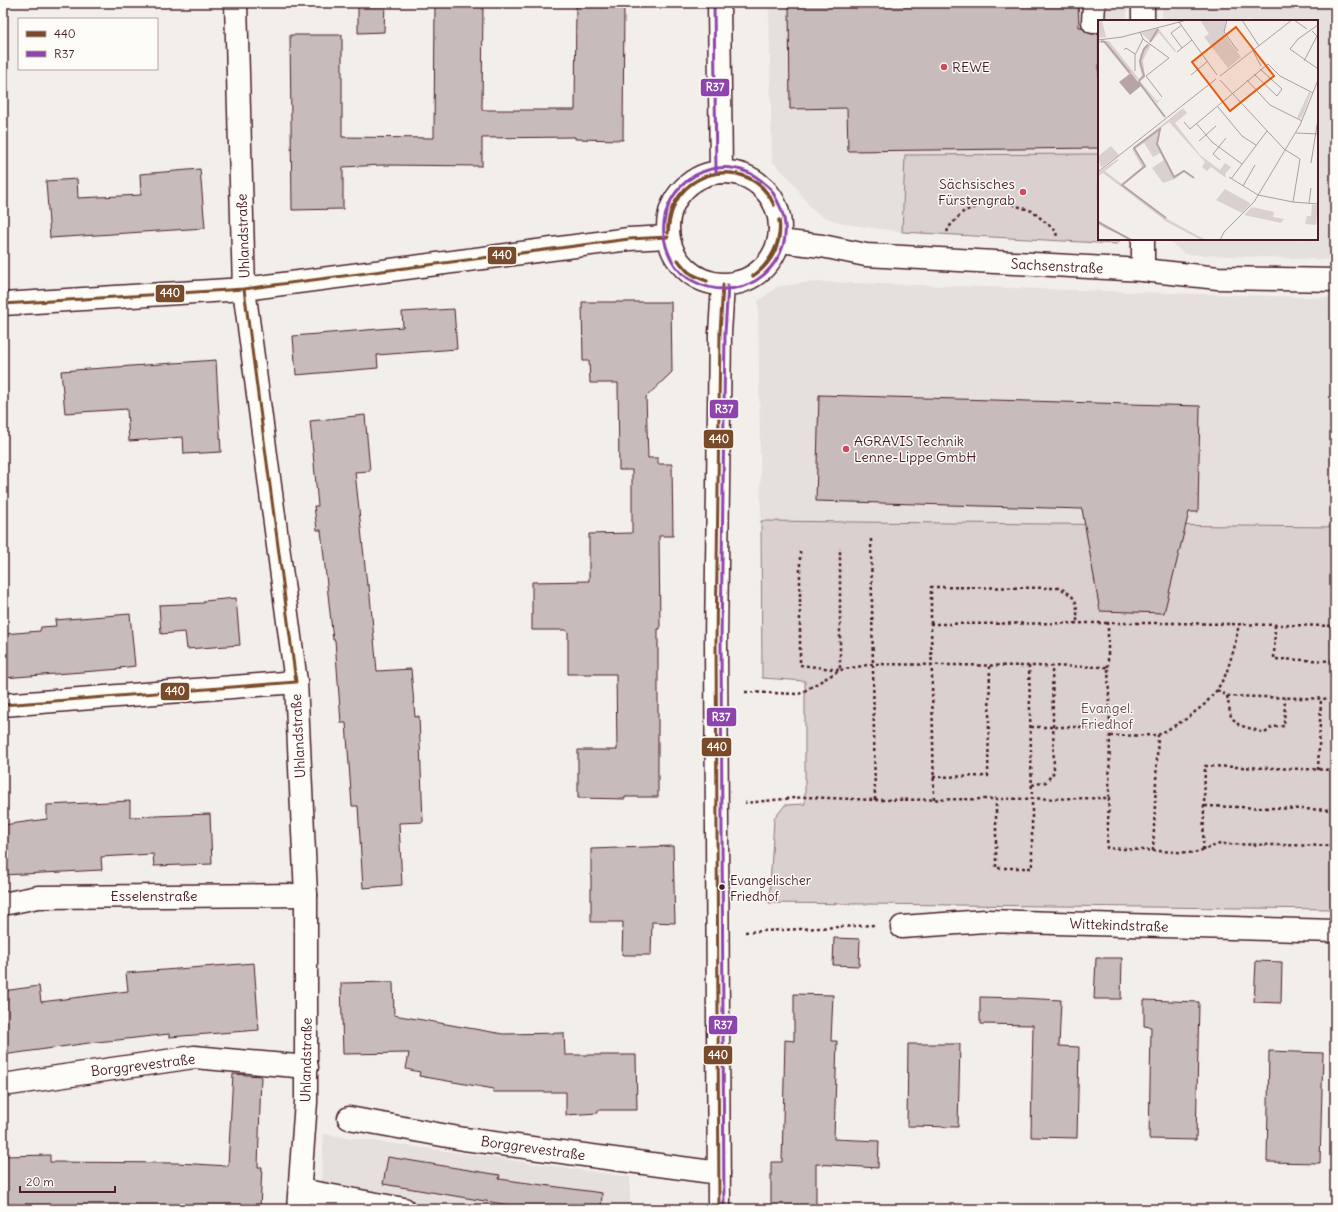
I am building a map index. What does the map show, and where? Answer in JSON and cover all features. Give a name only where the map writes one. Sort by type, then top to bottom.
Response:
[{"type":"street","name":"Uhlandstraße","points":[[236,3],[244,289],[296,682],[306,895],[307,1067],[299,1200]]},
{"type":"street","points":[[719,3],[721,172]]},
{"type":"street","points":[[1143,3],[1143,20]]},
{"type":"street","points":[[721,172],[738,174],[755,181],[768,193],[776,208],[780,226],[779,241],[770,260],[758,273],[743,282],[723,285],[706,282],[688,273],[676,258],[668,237],[668,221],[673,202],[685,187],[702,176],[721,172]]},
{"type":"street","points":[[3,304],[244,289],[629,239],[668,237]]},
{"type":"street","points":[[1143,240],[1143,270]]},
{"type":"street","name":"Sachsenstraße","points":[[779,241],[822,246],[866,255],[1143,270],[1218,278],[1335,280]]},
{"type":"street","points":[[719,1209],[716,642],[720,333],[723,285]]},
{"type":"street","points":[[3,705],[296,682]]},
{"type":"street","name":"Esselenstraße","points":[[3,904],[38,897],[306,895]]},
{"type":"street","name":"Wittekindstraße","points":[[902,927],[985,921],[1335,931]]},
{"type":"street","name":"Borggrevestraße","points":[[3,1085],[194,1057],[307,1067]]},
{"type":"street","name":"Borggrevestraße","points":[[349,1118],[464,1139],[719,1174]]},
{"type":"street","points":[[299,1200],[404,1209]]},
{"type":"path","points":[[935,259],[949,227],[964,211],[999,200],[1032,211],[1056,231],[1062,266]]},
{"type":"path","points":[[871,539],[875,800]]},
{"type":"path","points":[[840,548],[840,670]]},
{"type":"path","points":[[800,551],[800,665],[840,670],[873,664],[1108,667]]},
{"type":"path","points":[[934,799],[930,665],[931,587],[1060,588],[1073,596],[1077,607],[1077,624]]},
{"type":"path","points":[[931,624],[1173,623],[1335,626]]},
{"type":"path","points":[[1108,624],[1110,736],[1107,848],[1194,853],[1220,844],[1335,846]]},
{"type":"path","points":[[1110,736],[1158,735],[1186,719],[1205,704],[1217,690],[1226,674],[1234,650],[1239,624]]},
{"type":"path","points":[[1275,625],[1274,659],[1335,661]]},
{"type":"path","points":[[934,777],[988,776],[990,666]]},
{"type":"path","points":[[996,798],[996,868],[1032,868],[1032,785],[1029,666]]},
{"type":"path","points":[[1032,785],[1046,782],[1054,772],[1052,667]]},
{"type":"path","points":[[717,691],[799,694],[840,670]]},
{"type":"path","points":[[1217,690],[1228,696],[1335,700]]},
{"type":"path","points":[[1228,696],[1231,717],[1240,725],[1264,733],[1272,727],[1284,726],[1285,698]]},
{"type":"path","points":[[1318,770],[1321,699]]},
{"type":"path","points":[[1031,727],[1110,727]]},
{"type":"path","points":[[1153,851],[1158,735]]},
{"type":"path","points":[[1203,850],[1205,766],[1335,770]]},
{"type":"path","points":[[717,807],[804,797],[875,800],[1109,798]]},
{"type":"path","points":[[1205,806],[1335,810]]},
{"type":"path","points":[[718,934],[870,924],[902,927]]},
{"type":"shaded area","points":[[769,3],[1127,3],[1127,20],[1098,20],[1098,240],[1120,240],[1117,244],[902,232],[846,224],[823,217],[812,209],[789,178],[772,161]]},
{"type":"shaded area","points":[[1162,3],[1335,3],[1335,260],[1184,254],[1169,240],[1318,240],[1318,20],[1162,20]]},
{"type":"shaded area","points":[[823,282],[1335,298],[1335,527],[761,521],[758,301],[777,287],[802,283]]},
{"type":"shaded area","points":[[324,1134],[630,1177],[630,1209],[319,1209]]},
{"type":"green space","points":[[1098,154],[1098,240],[1120,240],[1117,244],[902,232],[905,155]]},
{"type":"green space","name":"Evangel. Friedhof","points":[[761,521],[1335,527],[1335,909],[769,903],[774,819],[785,805],[805,804],[805,681],[762,678]]},
{"type":"building","points":[[358,3],[385,3],[384,32],[358,33]]},
{"type":"building","points":[[435,3],[483,3],[482,110],[575,110],[576,3],[624,3],[623,140],[575,139],[575,137],[482,138],[482,166],[383,165],[343,167],[343,209],[292,210],[290,35],[342,35],[342,137],[434,138]]},
{"type":"building","name":"REWE","points":[[789,3],[1078,3],[1079,27],[1082,27],[1086,32],[1092,34],[1098,33],[1098,148],[848,151],[847,108],[790,109]]},
{"type":"building","points":[[200,169],[205,228],[50,238],[46,181],[77,179],[78,198],[141,195],[140,174]]},
{"type":"building","points":[[582,302],[671,302],[672,372],[646,397],[648,458],[658,458],[658,464],[672,464],[673,536],[659,536],[660,629],[658,629],[658,797],[625,797],[625,799],[578,798],[578,750],[617,750],[616,674],[568,674],[568,632],[566,630],[532,630],[532,582],[589,581],[589,534],[632,533],[632,470],[619,470],[618,383],[590,383],[589,361],[583,361]]},
{"type":"building","points":[[454,309],[457,349],[377,355],[378,368],[296,375],[293,336],[403,327],[402,312]]},
{"type":"building","points":[[216,360],[221,452],[184,454],[183,437],[129,441],[127,409],[65,413],[61,371]]},
{"type":"building","points":[[819,395],[1200,406],[1198,512],[1189,512],[1164,613],[1100,611],[1082,509],[816,501]]},
{"type":"building","points":[[365,415],[370,471],[355,472],[367,585],[369,585],[377,671],[411,669],[415,717],[419,716],[423,822],[399,823],[402,885],[363,888],[358,806],[352,806],[346,723],[341,723],[335,640],[333,640],[321,530],[317,530],[314,506],[318,506],[310,421]]},
{"type":"building","points":[[236,598],[240,645],[187,649],[185,632],[161,634],[159,605],[204,603],[204,601]]},
{"type":"building","points":[[130,614],[135,666],[120,668],[121,669],[3,678],[3,634],[40,631],[41,627],[56,626],[55,620]]},
{"type":"building","points":[[130,801],[130,817],[210,814],[212,864],[154,866],[153,854],[101,857],[102,870],[3,875],[3,825],[47,819],[47,805]]},
{"type":"building","points":[[673,846],[675,923],[652,922],[651,955],[622,955],[623,922],[591,922],[591,849]]},
{"type":"building","points":[[834,938],[860,939],[859,966],[833,965]]},
{"type":"building","points":[[1096,958],[1122,958],[1121,999],[1094,999]]},
{"type":"building","points":[[1256,961],[1282,962],[1281,1003],[1254,1002]]},
{"type":"building","points":[[254,963],[259,1030],[169,1037],[169,1034],[96,1042],[3,1055],[3,991],[39,986],[41,1002],[128,991],[126,973]]},
{"type":"building","points":[[393,982],[394,1015],[503,1034],[564,1033],[565,1055],[636,1055],[637,1110],[598,1110],[598,1113],[566,1115],[566,1092],[493,1092],[494,1089],[419,1076],[420,1072],[406,1069],[409,1053],[343,1054],[341,983]]},
{"type":"building","points":[[794,994],[833,995],[831,1041],[837,1041],[834,1139],[879,1141],[878,1168],[816,1164],[816,1209],[771,1209],[771,1162],[782,1162],[785,1040],[794,1041]]},
{"type":"building","points":[[980,997],[1061,1000],[1059,1046],[1079,1047],[1077,1138],[1031,1137],[1033,1025],[980,1024]]},
{"type":"building","points":[[1144,1000],[1199,1002],[1196,1140],[1149,1139],[1151,1027],[1144,1026]]},
{"type":"building","points":[[908,1044],[960,1044],[958,1127],[907,1126]]},
{"type":"building","points":[[1269,1051],[1323,1053],[1320,1163],[1267,1162]]},
{"type":"building","points":[[233,1074],[261,1076],[258,1167],[262,1167],[260,1209],[83,1209],[83,1206],[3,1206],[3,1156],[50,1155],[50,1162],[178,1163],[228,1166]]},
{"type":"building","points":[[388,1157],[500,1175],[499,1179],[602,1193],[601,1209],[533,1209],[383,1184]]},
{"type":"transit line","name":"R37","points":[[714,3],[716,172]]},
{"type":"transit line","name":"R37","points":[[771,189],[750,173],[728,168],[710,169],[695,176],[681,186],[671,200],[665,216],[664,234],[668,252],[678,269],[693,281],[705,286],[717,288],[729,289],[741,287],[759,278],[774,264],[783,245],[785,235],[783,216],[772,191]]},
{"type":"transit line","name":"440","points":[[680,195],[691,184],[703,177],[717,173],[730,173],[743,176],[755,182],[766,192],[774,205]]},
{"type":"transit line","name":"440","points":[[680,195],[699,179],[711,174],[737,174],[749,178],[759,184],[769,195],[774,205]]},
{"type":"transit line","name":"440","points":[[668,233],[670,213],[680,195]]},
{"type":"transit line","name":"440","points":[[668,233],[671,213],[680,195]]},
{"type":"transit line","name":"440","points":[[753,276],[765,265],[774,251],[779,236],[779,220]]},
{"type":"transit line","name":"440","points":[[753,276],[766,265],[775,252],[778,244],[780,228],[779,220]]},
{"type":"transit line","name":"440","points":[[3,304],[244,289],[629,239],[668,237]]},
{"type":"transit line","name":"440","points":[[678,260],[688,272],[707,281]]},
{"type":"transit line","name":"440","points":[[678,260],[691,274],[707,281]]},
{"type":"transit line","name":"440","points":[[719,1209],[716,642],[720,333],[723,285]]},
{"type":"transit line","name":"R37","points":[[724,1209],[721,642],[725,333],[728,285]]},
{"type":"transit line","name":"440","points":[[3,705],[296,682],[244,289]]},
{"type":"place","name":"REWE","points":[[944,67]]},
{"type":"place","name":"Sächsisches Fürstengrab","points":[[1023,192]]},
{"type":"place","name":"AGRAVIS Technik Lenne-Lippe GmbH","points":[[846,449]]},
{"type":"place","name":"Evangelischer Friedhof","points":[[722,887]]}]
